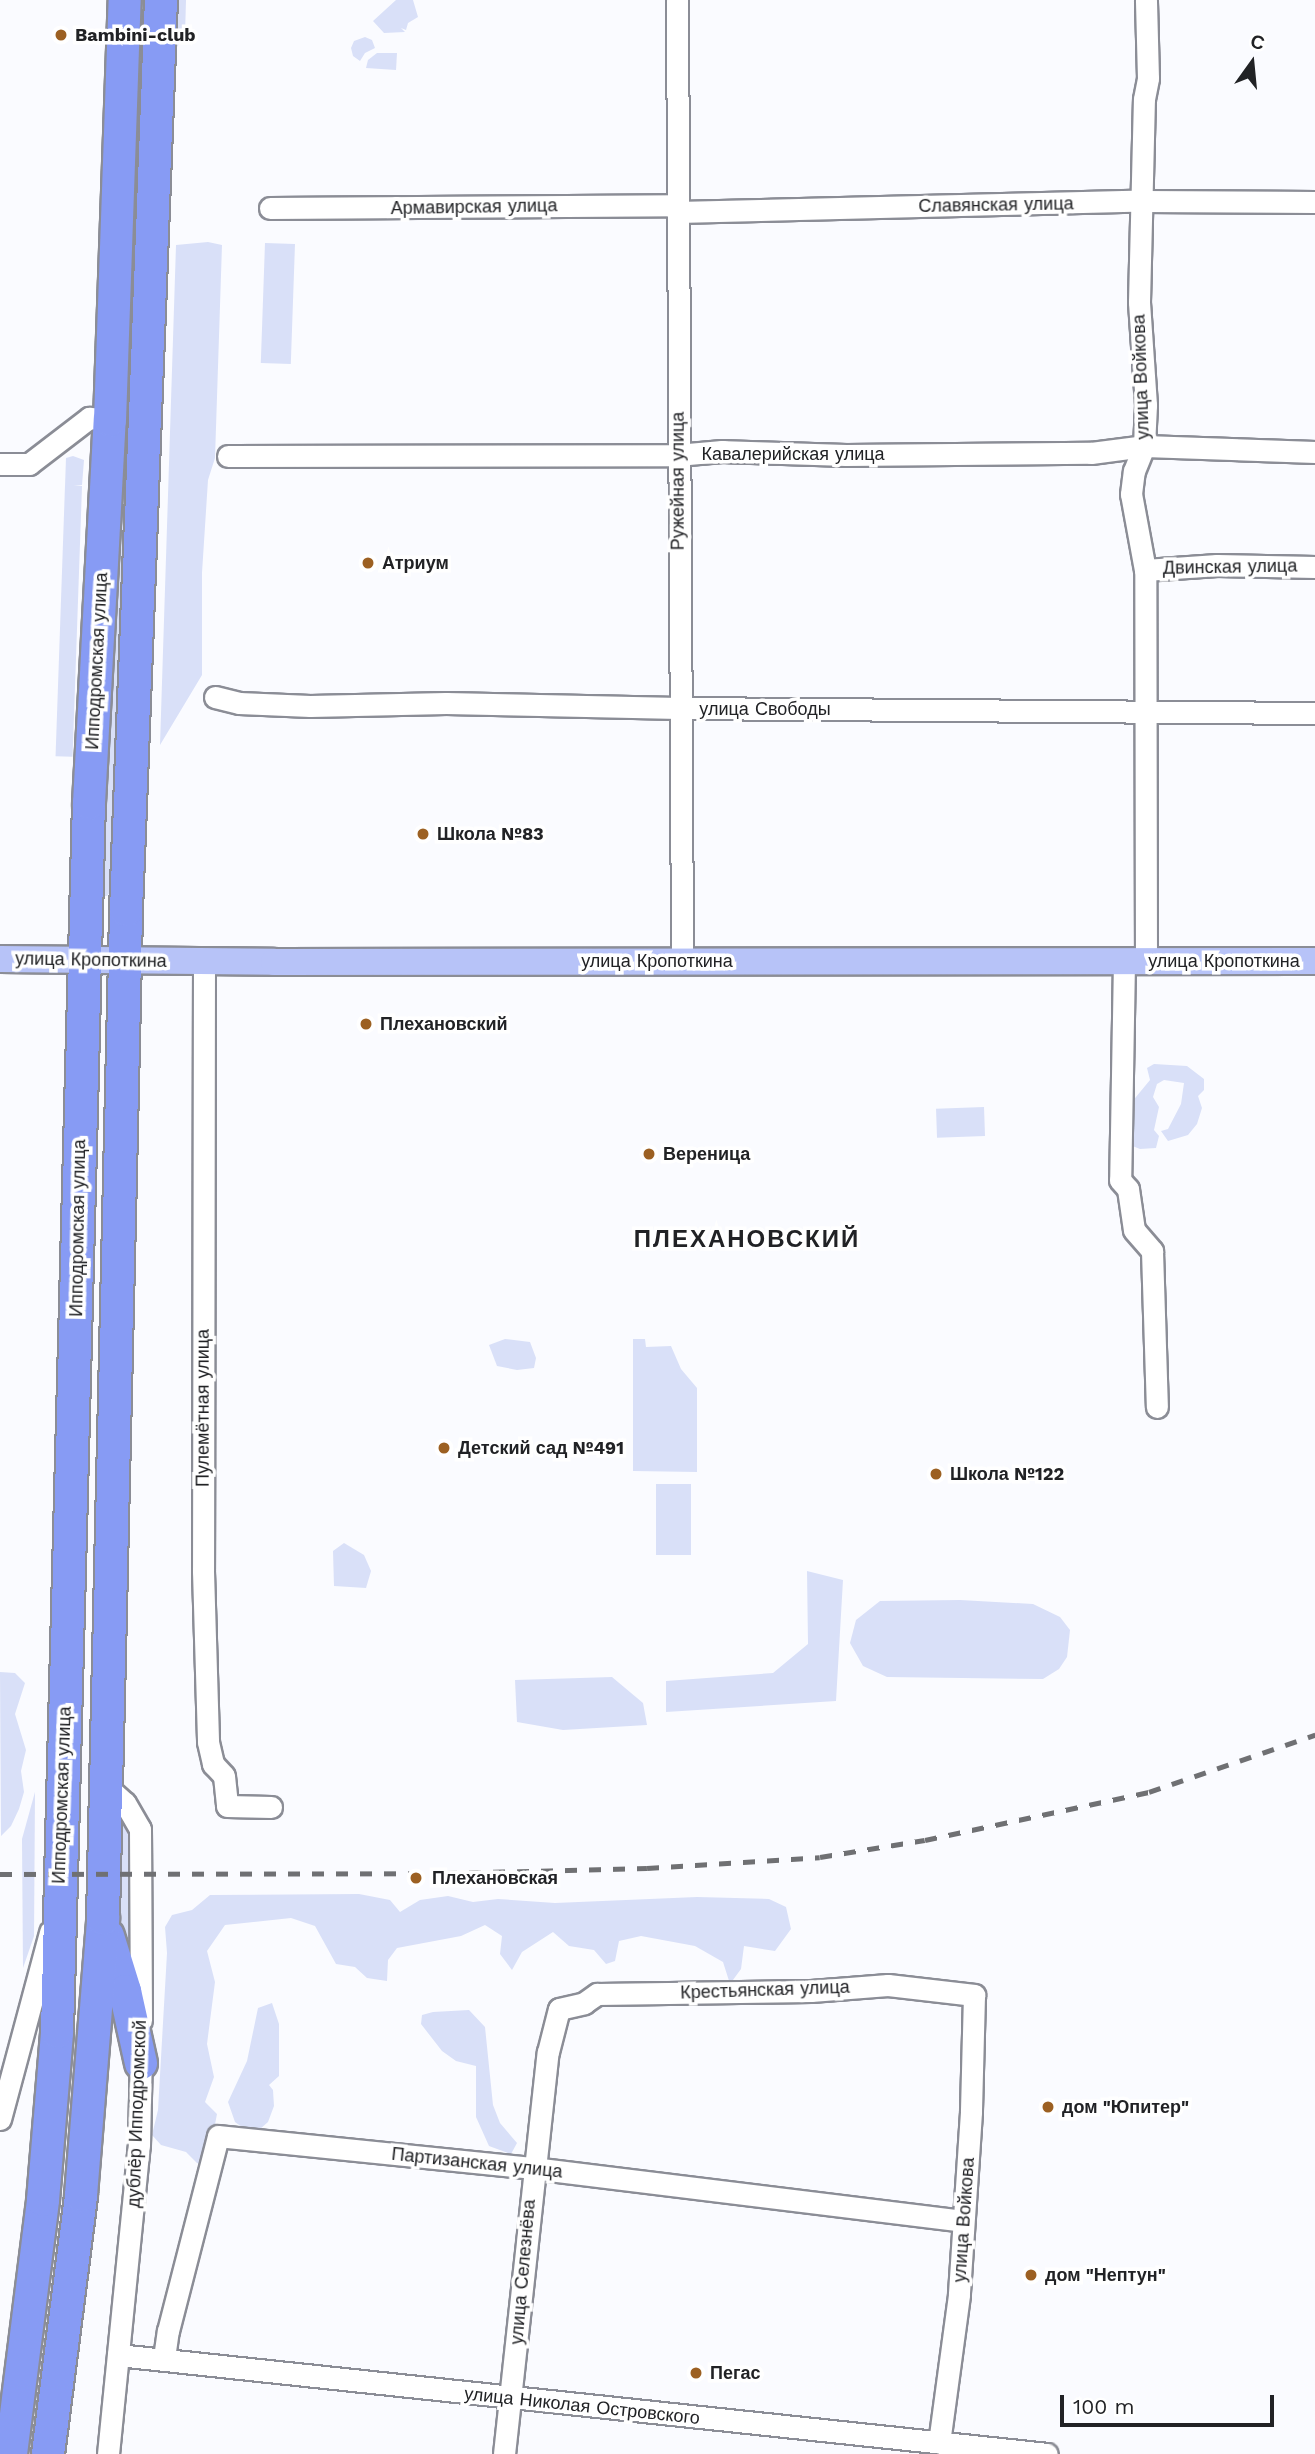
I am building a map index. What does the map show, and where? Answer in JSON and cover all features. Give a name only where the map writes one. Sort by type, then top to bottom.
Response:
[{"type":"highway","name":"Ипподромская улица","points":[[11,2454],[43,2200],[57,2032],[79,1277],[84,961],[110,419],[125,0]]},
{"type":"highway","name":"Ипподромская улица","points":[[48,2454],[81,2195],[103,1919],[124,960],[161,0]]},
{"type":"highway","points":[[103,1919],[125,1991],[141,2063]]},
{"type":"main road","name":"улица Кропоткина","points":[[0,959],[1315,961]]},
{"type":"street","name":"Ружейная улица","points":[[677,0],[677,455],[682,961]]},
{"type":"street","name":"улица Войкова","points":[[1146,0],[1148,78],[1144,99],[1139,302],[1146,405],[1144,446],[1134,471],[1131,494],[1145,570],[1147,710],[1135,960],[1120,1180],[1128,1189],[1134,1230],[1152,1251],[1157,1407]]},
{"type":"street","name":"Славянская улица","points":[[677,209],[1143,201],[1315,202]]},
{"type":"street","name":"Армавирская улица","points":[[270,208],[677,209]]},
{"type":"street","points":[[0,464],[29,464],[89,418],[110,419]]},
{"type":"street","name":"Кавалерийская улица","points":[[228,456],[677,455],[722,451],[846,455],[1091,453],[1144,446],[1315,452]]},
{"type":"street","name":"Двинская улица","points":[[1145,570],[1217,565],[1315,567]]},
{"type":"street","name":"улица Свободы","points":[[215,697],[239,703],[310,706],[446,703],[679,708],[1315,713]]},
{"type":"street","name":"Пулемётная улица","points":[[204,961],[203,1543],[208,1742],[214,1764],[223,1776],[227,1806],[271,1807]]},
{"type":"street","name":"дублёр Ипподромской","points":[[106,1786],[125,1803],[139,1829],[141,2063],[139,2145],[108,2454]]},
{"type":"street","points":[[0,2119],[59,1899]]},
{"type":"street","name":"Крестьянская улица","points":[[559,2009],[584,2003],[597,1994],[811,1991],[888,1985],[974,1995]]},
{"type":"street","name":"улица Войкова","points":[[939,2443],[959,2295],[971,2112],[974,1995]]},
{"type":"street","name":"улица Селезнёва","points":[[504,2454],[533,2168],[548,2052],[559,2009]]},
{"type":"street","name":"Партизанская улица","points":[[164,2358],[167,2331],[218,2136],[533,2168],[963,2221]]},
{"type":"street","name":"улица Николая Островского","points":[[118,2355],[164,2358],[511,2399],[1047,2454]]},
{"type":"shaded area","points":[[133,0],[150,0],[111,891],[107,896],[100,896]]},
{"type":"shaded area","points":[[177,0],[186,0],[185,35],[175,50]]},
{"type":"shaded area","points":[[396,0],[413,0],[418,17],[408,23],[406,30],[401,28],[405,32],[384,33],[373,21]]},
{"type":"shaded area","points":[[365,37],[372,40],[375,48],[365,53],[360,61],[353,56],[351,48],[354,41]]},
{"type":"shaded area","points":[[377,53],[397,53],[396,70],[366,68],[368,60]]},
{"type":"shaded area","points":[[208,242],[222,245],[215,458],[208,480],[202,573],[202,675],[160,745],[176,245]]},
{"type":"shaded area","points":[[265,243],[295,244],[291,364],[261,363]]},
{"type":"shaded area","points":[[73,456],[84,460],[82,485],[65,487],[66,458]]},
{"type":"shaded area","points":[[65,485],[82,486],[73,757],[56,756]]},
{"type":"shaded area","points":[[1154,1064],[1187,1066],[1204,1079],[1204,1090],[1198,1096],[1202,1108],[1197,1124],[1188,1135],[1168,1141],[1161,1131],[1168,1129],[1181,1104],[1184,1083],[1164,1080],[1157,1084],[1153,1097],[1159,1107],[1154,1130],[1159,1136],[1156,1148],[1140,1149],[1130,1145],[1127,1140],[1132,1126],[1131,1103],[1150,1080],[1147,1068]]},
{"type":"shaded area","points":[[984,1107],[985,1136],[937,1138],[936,1109]]},
{"type":"shaded area","points":[[505,1339],[530,1342],[536,1358],[534,1368],[517,1370],[497,1366],[489,1345]]},
{"type":"shaded area","points":[[633,1339],[645,1339],[646,1347],[671,1346],[681,1369],[697,1388],[697,1472],[633,1471]]},
{"type":"shaded area","points":[[656,1484],[691,1484],[691,1555],[656,1555]]},
{"type":"shaded area","points":[[344,1543],[364,1555],[371,1571],[366,1588],[334,1586],[333,1551]]},
{"type":"shaded area","points":[[807,1571],[843,1580],[836,1701],[666,1712],[666,1681],[773,1673],[808,1644]]},
{"type":"shaded area","points":[[960,1600],[1033,1604],[1060,1617],[1070,1630],[1067,1657],[1059,1669],[1043,1679],[887,1677],[863,1666],[850,1643],[856,1620],[880,1601]]},
{"type":"shaded area","points":[[0,1672],[15,1673],[25,1683],[15,1714],[26,1750],[21,1771],[24,1792],[11,1826],[1,1836]]},
{"type":"shaded area","points":[[612,1677],[643,1703],[647,1725],[563,1730],[517,1722],[515,1680]]},
{"type":"shaded area","points":[[35,1792],[34,1936],[23,1968],[22,1839]]},
{"type":"shaded area","points":[[125,1817],[130,1842],[130,1963],[118,1926],[120,1838]]},
{"type":"shaded area","points":[[359,1894],[390,1900],[400,1912],[420,1900],[448,1896],[473,1902],[498,1899],[555,1903],[697,1897],[769,1899],[786,1907],[791,1929],[775,1951],[744,1946],[741,1969],[730,1984],[723,1962],[695,1946],[641,1936],[619,1941],[615,1961],[606,1964],[594,1950],[569,1946],[553,1932],[522,1952],[512,1970],[500,1954],[502,1936],[485,1925],[461,1936],[397,1948],[388,1960],[387,1981],[367,1978],[355,1967],[336,1964],[315,1926],[291,1918],[225,1925],[207,1951],[215,1982],[207,2044],[214,2077],[205,2102],[217,2114],[207,2165],[197,2163],[186,2152],[161,2145],[152,2135],[158,2110],[167,1953],[165,1927],[172,1915],[192,1910],[210,1895]]},
{"type":"shaded area","points":[[272,2003],[279,2024],[279,2076],[269,2085],[273,2090],[274,2106],[268,2122],[253,2135],[235,2122],[228,2102],[247,2061],[258,2008]]},
{"type":"shaded area","points":[[469,2010],[485,2027],[493,2105],[500,2123],[517,2143],[511,2154],[489,2146],[476,2117],[476,2066],[456,2061],[442,2051],[421,2024],[422,2015]]},
{"type":"railway","points":[[0,1874],[445,1873],[647,1868],[820,1857],[925,1840],[1149,1792],[1315,1735]]},
{"type":"place","name":"Bambini-club","points":[[61,35]]},
{"type":"place","name":"Атриум","points":[[368,563]]},
{"type":"place","name":"Школа №83","points":[[423,834]]},
{"type":"place","name":"Плехановский","points":[[366,1024]]},
{"type":"place","name":"Вереница","points":[[649,1154]]},
{"type":"place","name":"Детский сад №491","points":[[444,1448]]},
{"type":"place","name":"Школа №122","points":[[936,1474]]},
{"type":"place","name":"Плехановская","points":[[416,1878]]},
{"type":"place","name":"дом \"Юпитер\"","points":[[1048,2107]]},
{"type":"place","name":"дом \"Нептун\"","points":[[1031,2275]]},
{"type":"place","name":"Пегас","points":[[696,2373]]},
{"type":"district","name":"ПЛЕХАНОВСКИЙ","points":[[747,1240]]}]
